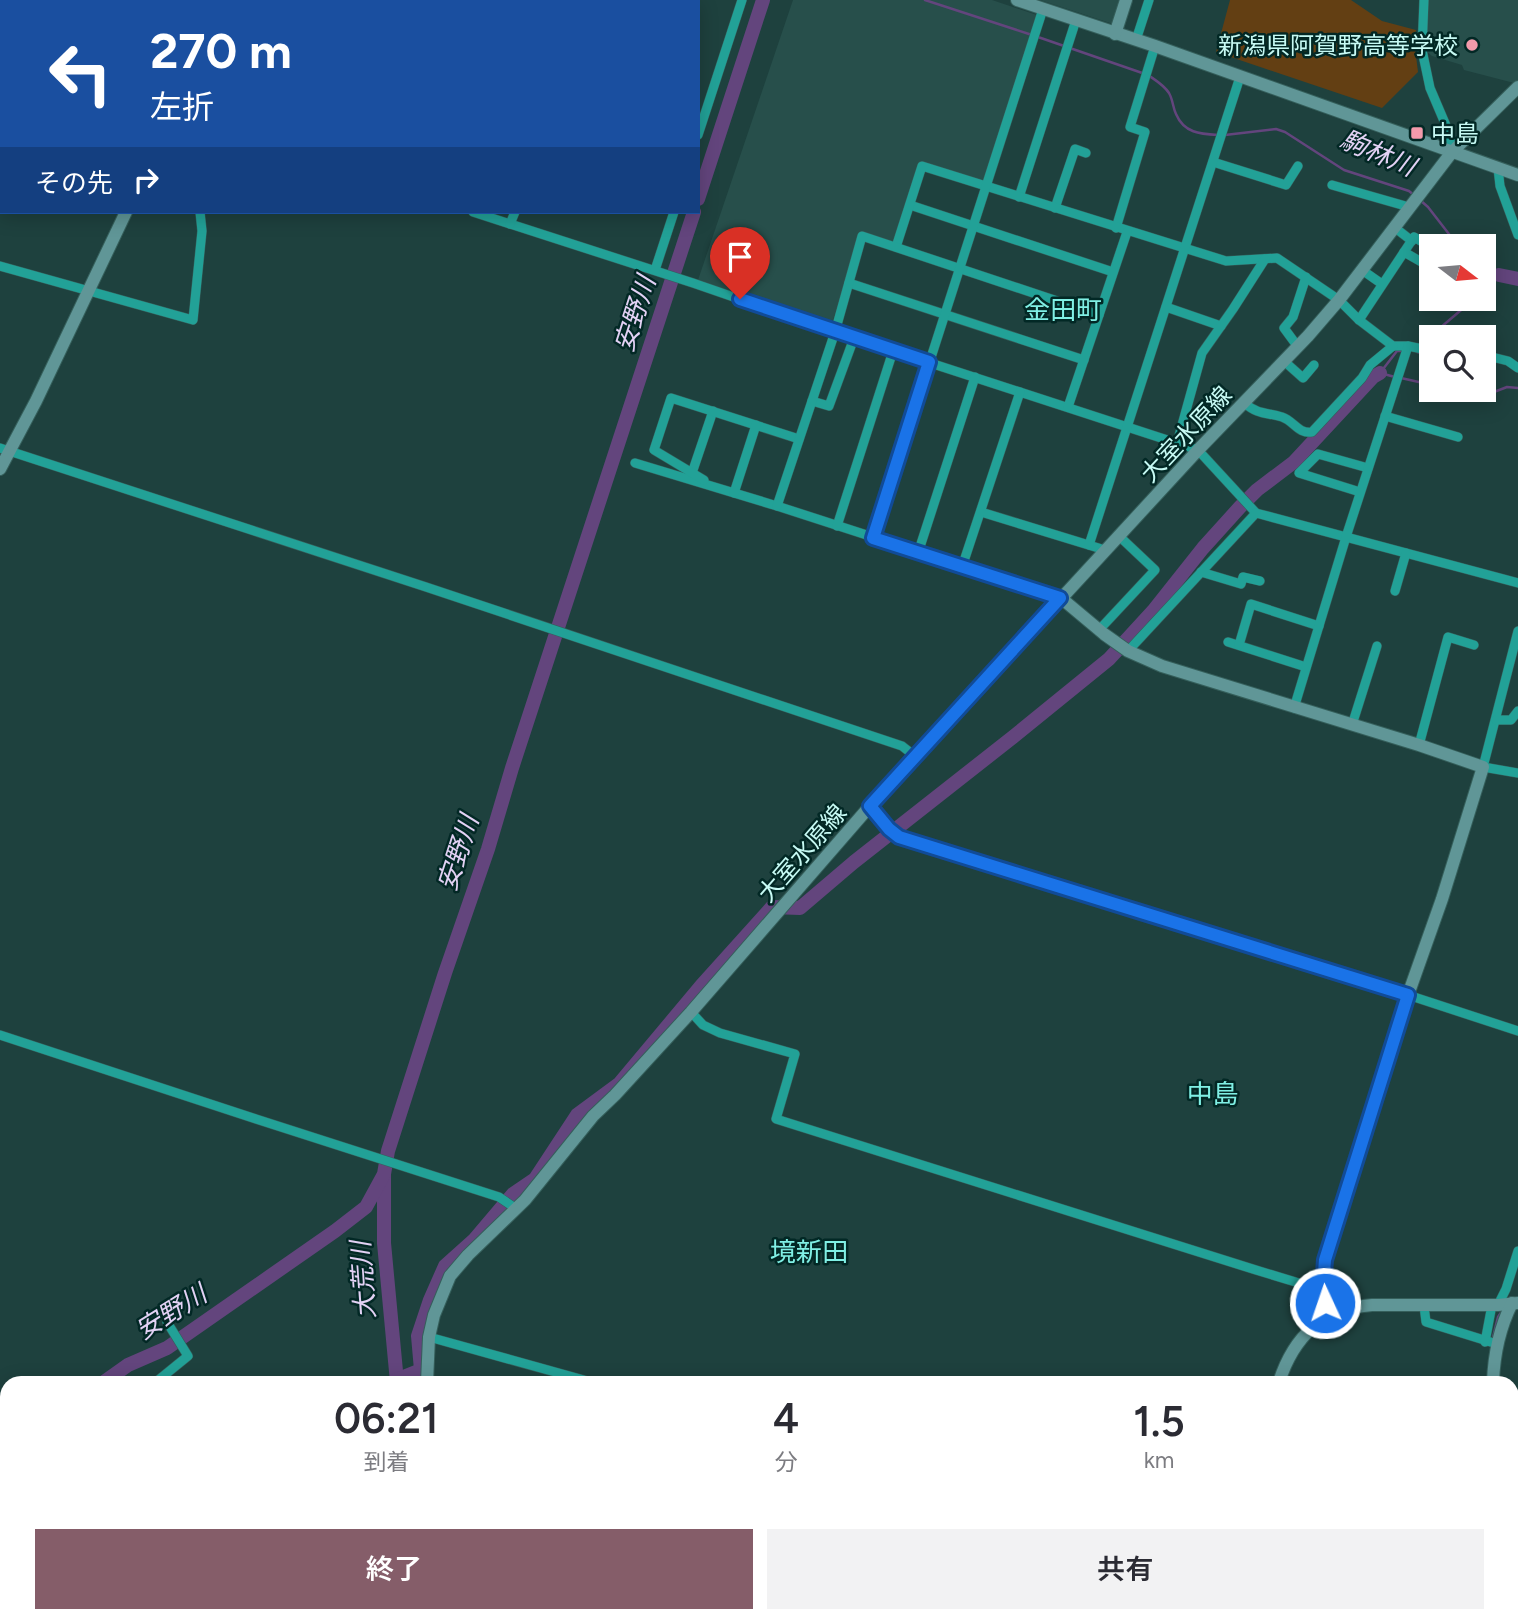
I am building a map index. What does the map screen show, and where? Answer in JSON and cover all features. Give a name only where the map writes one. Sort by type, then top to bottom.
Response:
[{"type":"main road","points":[[1017,0],[1518,175]]},
{"type":"main road","points":[[1115,34],[1126,0]]},
{"type":"main road","name":"大室水原線","points":[[427,1376],[429,1337],[434,1315],[450,1276],[468,1255],[502,1224],[510,1204],[525,1200],[593,1116],[691,1012],[870,806],[1198,450],[1298,347],[1339,300],[1452,152],[1518,87]]},
{"type":"main road","points":[[0,469],[4,450],[36,401],[125,214]]},
{"type":"main road","points":[[1060,598],[1128,651],[1163,666],[1482,767],[1325,1260],[1323,1286],[1325,1303],[1331,1314]]},
{"type":"main road","points":[[1281,1376],[1288,1357],[1297,1344],[1313,1326],[1331,1314],[1372,1305],[1505,1304],[1506,1315],[1491,1343],[1493,1376]]},
{"type":"street","points":[[700,129],[742,0]]},
{"type":"street","points":[[1136,40],[1149,0]]},
{"type":"street","points":[[1424,0],[1422,50],[1430,88],[1450,135],[1452,152]]},
{"type":"street","points":[[873,538],[1043,9]]},
{"type":"street","points":[[1019,197],[1076,20]]},
{"type":"street","points":[[1116,228],[1145,132],[1130,127],[1155,46]]},
{"type":"street","points":[[1089,545],[1240,77]]},
{"type":"street","points":[[1055,208],[1075,149],[1086,153]]},
{"type":"street","points":[[1213,162],[1286,186],[1298,166]]},
{"type":"street","points":[[896,247],[922,166],[1226,261],[1277,258],[1339,300],[1359,320],[1393,346],[1419,348]]},
{"type":"street","points":[[1498,168],[1500,186],[1518,234]]},
{"type":"street","points":[[1332,185],[1409,207]]},
{"type":"street","points":[[910,205],[1113,272]]},
{"type":"street","points":[[0,266],[193,320],[202,231],[200,214]]},
{"type":"street","points":[[479,214],[1198,450],[1256,513],[1518,583]]},
{"type":"street","points":[[510,224],[514,214]]},
{"type":"street","points":[[656,271],[673,214]]},
{"type":"street","points":[[1394,227],[1412,241]]},
{"type":"street","points":[[1068,407],[1127,232]]},
{"type":"street","points":[[777,506],[835,332],[862,236],[1099,315]]},
{"type":"street","points":[[1359,320],[1414,237],[1419,240]]},
{"type":"street","points":[[1404,252],[1419,261]]},
{"type":"street","points":[[1177,443],[1202,354],[1265,258]]},
{"type":"street","points":[[1362,270],[1382,284]]},
{"type":"street","points":[[1298,347],[1284,328],[1293,317],[1306,277]]},
{"type":"street","points":[[849,283],[1084,360]]},
{"type":"street","points":[[1166,307],[1221,326]]},
{"type":"street","points":[[812,401],[829,406],[853,338]]},
{"type":"street","points":[[1244,403],[1260,414],[1284,418],[1302,432],[1312,432],[1362,378],[1370,365],[1393,346]]},
{"type":"street","points":[[1294,708],[1408,346]]},
{"type":"street","points":[[837,526],[893,351]]},
{"type":"street","points":[[1496,358],[1508,361],[1518,368]]},
{"type":"street","points":[[1284,361],[1303,378],[1314,365]]},
{"type":"street","points":[[918,553],[975,377]]},
{"type":"street","points":[[962,567],[1020,392]]},
{"type":"street","points":[[714,487],[654,450],[671,398],[799,439]]},
{"type":"street","points":[[692,473],[713,411]]},
{"type":"street","points":[[1385,416],[1458,437]]},
{"type":"street","points":[[734,493],[756,425]]},
{"type":"street","points":[[4,450],[902,746],[916,757]]},
{"type":"street","points":[[1360,492],[1299,473],[1318,454],[1368,468]]},
{"type":"street","points":[[635,463],[1060,598]]},
{"type":"street","points":[[981,512],[1105,551]]},
{"type":"street","points":[[1128,651],[1256,513]]},
{"type":"street","points":[[1099,630],[1155,570],[1119,536]]},
{"type":"street","points":[[1395,591],[1406,553]]},
{"type":"street","points":[[1201,572],[1241,584],[1243,577],[1260,581]]},
{"type":"street","points":[[1239,645],[1251,604],[1319,626]]},
{"type":"street","points":[[1518,631],[1482,767],[1518,773]]},
{"type":"street","points":[[1419,745],[1448,637],[1474,645]]},
{"type":"street","points":[[1228,642],[1306,667]]},
{"type":"street","points":[[1352,725],[1377,646]]},
{"type":"street","points":[[1496,720],[1511,720],[1518,711]]},
{"type":"street","points":[[870,806],[899,837],[1518,1031]]},
{"type":"street","points":[[691,1012],[703,1025],[720,1033],[795,1055],[776,1119],[1256,1270],[1312,1287],[1323,1286]]},
{"type":"street","points":[[0,1035],[403,1166],[510,1204]]},
{"type":"street","points":[[1424,1306],[1426,1322],[1491,1343],[1505,1304],[1506,1289],[1518,1251]]},
{"type":"street","points":[[163,1376],[188,1356],[168,1325]]},
{"type":"street","points":[[429,1337],[569,1376]]},
{"type":"shaded area","points":[[793,0],[992,0],[1037,15],[985,183],[920,162],[894,243],[861,233],[831,326],[697,283]]},
{"type":"shaded area","points":[[1040,0],[1121,0],[1113,24]]},
{"type":"shaded area","points":[[1230,0],[1351,0],[1382,21],[1416,30],[1418,72],[1382,108],[1216,52]]},
{"type":"shaded area","name":"新潟県阿賀野高等学校","points":[[1426,0],[1518,0],[1518,84],[1464,70],[1462,65],[1432,56],[1426,51]]},
{"type":"waterway","name":"安野川","points":[[700,193],[763,0]]},
{"type":"waterway","name":"駒林川","points":[[925,0],[1032,35]]},
{"type":"waterway","name":"駒林川","points":[[1038,37],[1148,75],[1169,93],[1183,125],[1199,133],[1218,135]]},
{"type":"waterway","name":"駒林川","points":[[1225,135],[1276,129],[1344,170],[1409,191],[1415,196]]},
{"type":"waterway","name":"駒林川","points":[[1420,200],[1449,234]]},
{"type":"waterway","name":"安野川","points":[[112,1376],[128,1365],[167,1348],[335,1231],[366,1207],[384,1174],[388,1151],[445,973],[488,849],[693,214]]},
{"type":"waterway","name":"駒林川","points":[[1496,272],[1499,275],[1496,278]]},
{"type":"waterway","name":"駒林川","points":[[1499,275],[1518,279]]},
{"type":"waterway","points":[[1444,325],[1459,312]]},
{"type":"waterway","points":[[1395,377],[1380,373],[1397,351],[1404,351]]},
{"type":"waterway","points":[[406,1376],[421,1370],[418,1336],[445,1266],[474,1240],[513,1194],[535,1179],[577,1115],[619,1084],[772,907],[800,908],[1109,659],[1240,507],[1257,490],[1294,462],[1373,377],[1380,373]]},
{"type":"waterway","points":[[1401,378],[1419,382]]},
{"type":"waterway","points":[[1496,391],[1507,387],[1518,388]]},
{"type":"waterway","name":"大荒川","points":[[384,1175],[384,1243],[396,1376]]},
{"type":"waterway","points":[[1492,1341],[1502,1311]]},
{"type":"place","name":"新潟県阿賀野高等学校","points":[[1472,45]]},
{"type":"place","name":"中島","points":[[1417,133]]},
{"type":"district","name":"金田町","points":[[1063,310]]},
{"type":"district","name":"中島","points":[[1213,1094]]},
{"type":"district","name":"境新田","points":[[809,1252]]},
{"type":"route","points":[[740,299],[929,362],[873,538],[1060,598],[870,806],[889,829],[899,837],[1408,995],[1325,1260],[1325,1303]]}]
